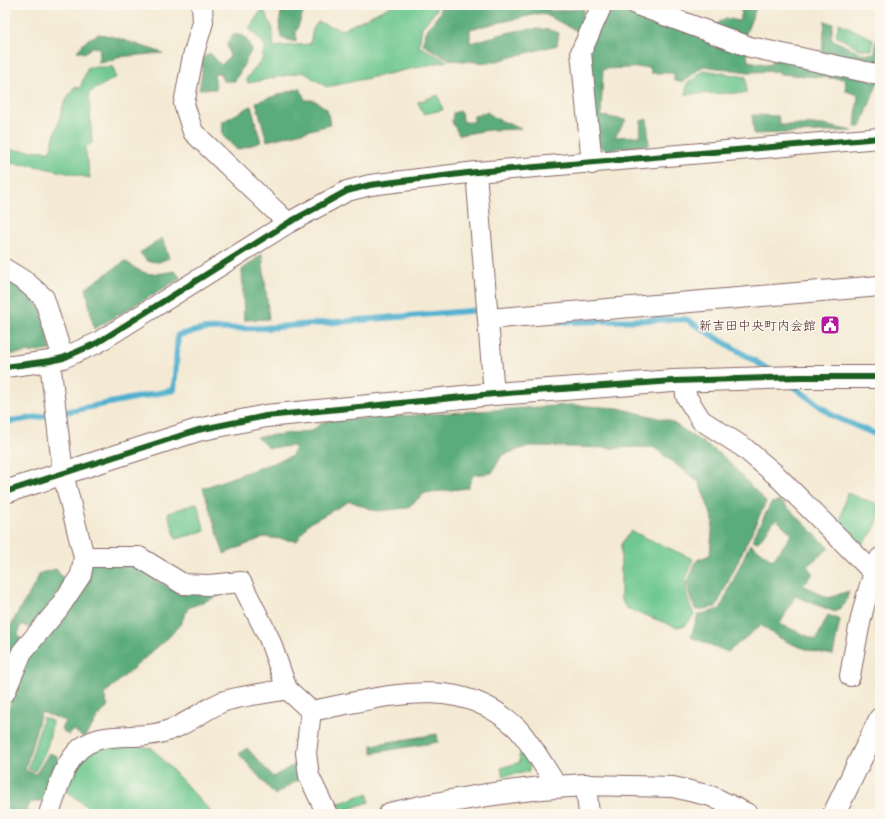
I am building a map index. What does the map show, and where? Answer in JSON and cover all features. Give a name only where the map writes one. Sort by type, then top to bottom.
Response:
[{"type":"street","points":[[202,5],[203,22],[193,56],[184,104],[193,132],[288,223]]},
{"type":"street","points":[[592,164],[581,52],[602,5]]},
{"type":"street","points":[[637,5],[750,47],[880,76]]},
{"type":"street","points":[[5,367],[56,360],[97,343],[288,223],[347,191],[370,185],[476,172],[592,164],[880,138]]},
{"type":"street","points":[[476,172],[494,394]]},
{"type":"street","points":[[5,269],[26,282],[44,298],[56,360],[54,400],[63,474],[84,557],[81,575],[59,608],[22,652],[5,692]]},
{"type":"street","points":[[488,313],[516,316],[880,286]]},
{"type":"street","points":[[5,492],[198,430],[266,416],[494,394],[685,380],[800,377],[880,377]]},
{"type":"street","points":[[685,380],[686,396],[701,420],[743,447],[877,565],[858,632],[850,676]]},
{"type":"street","points":[[84,557],[139,556],[182,584],[209,585],[241,582],[269,638],[287,689],[311,711]]},
{"type":"street","points":[[49,814],[64,774],[76,753],[93,740],[163,732],[188,722],[222,702],[287,689]]},
{"type":"street","points":[[311,711],[406,694],[436,692],[471,699],[487,706],[518,730],[557,786]]},
{"type":"street","points":[[311,711],[306,753],[309,776],[327,814]]},
{"type":"street","points":[[834,814],[880,719]]},
{"type":"street","points":[[586,785],[589,814]]},
{"type":"street","points":[[390,814],[455,807],[557,786],[586,785],[673,787],[711,796],[748,814]]},
{"type":"green space","points":[[280,5],[306,5],[296,32],[296,42],[281,38],[279,23],[282,8]]},
{"type":"green space","points":[[393,5],[436,5],[436,11],[422,27],[419,46],[447,61],[327,87],[303,72],[248,83],[246,79],[262,60],[265,45],[249,28],[263,8],[273,29],[273,47],[310,44],[313,29],[318,22],[342,30]]},
{"type":"green space","points":[[440,5],[549,5],[550,11],[584,9],[579,32],[542,13],[470,29],[470,43],[526,29],[548,30],[559,33],[557,45],[489,63],[450,60],[423,45],[425,32],[440,13]]},
{"type":"green space","points":[[607,5],[656,5],[713,26],[726,18],[739,21],[742,13],[737,5],[757,5],[740,49],[747,52],[748,61],[770,65],[773,58],[878,81],[861,127],[855,127],[858,95],[846,91],[845,79],[781,74],[777,71],[748,72],[703,66],[684,82],[674,81],[674,73],[651,73],[650,67],[603,69],[601,116],[626,120],[615,137],[640,136],[641,121],[647,119],[649,145],[605,150],[597,143],[587,53]]},
{"type":"green space","points":[[825,21],[833,24],[831,39],[860,53],[875,54],[876,41],[880,42],[878,67],[822,52]]},
{"type":"green space","points":[[839,23],[873,39],[872,50],[860,49],[836,36]]},
{"type":"green space","points":[[99,34],[111,36],[163,53],[116,57],[115,60],[98,62],[100,48],[92,47],[85,53],[77,51],[88,39]]},
{"type":"green space","points":[[233,34],[244,36],[252,49],[235,81],[223,81],[220,73],[214,73],[216,89],[199,89],[202,74],[202,58],[210,53],[221,65],[230,57],[227,44]]},
{"type":"green space","points":[[88,67],[113,67],[116,77],[89,93],[92,143],[85,147],[90,178],[31,165],[5,163],[5,150],[50,151],[63,106],[74,87],[80,88]]},
{"type":"green space","points":[[704,70],[746,77],[746,93],[686,94],[686,85]]},
{"type":"green space","points":[[300,88],[305,100],[314,100],[327,109],[330,125],[267,141],[256,102]]},
{"type":"green space","points":[[438,95],[443,110],[423,114],[418,102]]},
{"type":"green space","points":[[251,106],[261,142],[237,150],[223,136],[222,122]]},
{"type":"green space","points":[[460,111],[464,122],[474,122],[474,116],[487,112],[495,118],[521,129],[489,130],[459,135],[452,122],[453,113]]},
{"type":"green space","points":[[752,115],[778,116],[780,125],[823,125],[853,131],[754,134]]},
{"type":"green space","points":[[162,238],[169,258],[159,262],[147,261],[140,253]]},
{"type":"green space","points":[[262,254],[269,319],[244,320],[242,270]]},
{"type":"green space","points":[[125,261],[138,270],[148,274],[159,274],[174,271],[181,278],[94,329],[86,288]]},
{"type":"green space","points":[[5,278],[27,293],[41,309],[51,350],[5,355]]},
{"type":"green space","points":[[570,405],[618,408],[670,421],[723,456],[766,502],[716,607],[696,610],[688,591],[689,580],[697,560],[710,555],[713,520],[699,482],[653,447],[612,448],[530,446],[502,455],[492,473],[473,475],[468,488],[425,493],[407,508],[376,511],[350,501],[308,524],[297,541],[264,537],[224,554],[203,488],[292,456],[295,446],[269,448],[256,437],[311,431],[325,421]]},
{"type":"green space","points":[[847,493],[880,505],[879,516],[875,527],[862,544],[840,522]]},
{"type":"green space","points":[[781,501],[829,548],[807,566],[813,574],[803,585],[828,598],[849,591],[845,604],[835,612],[795,596],[780,624],[816,640],[828,615],[840,620],[833,655],[813,651],[787,642],[761,625],[728,652],[691,637],[698,615],[720,609],[750,544],[773,560],[792,534],[776,519],[758,542],[752,540],[771,503]]},
{"type":"green space","points":[[197,503],[205,531],[176,539],[168,513]]},
{"type":"green space","points":[[631,531],[693,559],[686,581],[686,587],[688,600],[694,615],[685,626],[676,627],[626,608],[621,599],[621,544]]},
{"type":"green space","points":[[136,561],[158,582],[183,593],[234,590],[188,608],[181,623],[171,635],[104,694],[108,707],[100,714],[84,738],[74,730],[68,735],[61,729],[65,721],[41,712],[25,770],[36,774],[49,753],[57,756],[58,764],[44,800],[30,803],[25,814],[5,814],[5,721],[26,655],[88,563]]},
{"type":"green space","points":[[56,569],[66,582],[33,630],[21,624],[18,635],[23,641],[14,657],[5,653],[6,642],[13,621],[40,573]]},
{"type":"green space","points":[[43,717],[52,721],[51,728],[47,747],[35,771],[28,769]]},
{"type":"green space","points":[[437,734],[438,742],[372,753],[372,745]]},
{"type":"green space","points":[[125,744],[152,748],[213,814],[96,814],[67,791],[75,768],[80,760],[86,755],[101,748]]},
{"type":"green space","points":[[247,748],[273,777],[297,763],[298,780],[275,795],[239,754]]},
{"type":"green space","points":[[523,753],[530,766],[528,772],[503,776],[501,768],[520,762],[519,755]]},
{"type":"green space","points":[[330,793],[337,804],[368,793],[369,802],[337,813],[327,796]]},
{"type":"waterway","points":[[5,422],[45,416],[174,390],[178,335],[205,329],[264,328],[481,310],[484,312]]},
{"type":"waterway","points":[[563,322],[686,319],[771,371]]},
{"type":"waterway","points":[[790,384],[835,417],[880,436]]},
{"type":"cycle path","points":[[5,367],[63,358],[97,343],[288,223],[347,191],[370,185],[476,172],[880,138]]},
{"type":"cycle path","points":[[5,492],[198,430],[266,416],[494,394],[673,381],[800,377],[880,377]]},
{"type":"place","name":"新吉田中央町内会館","points":[[830,325]]}]
